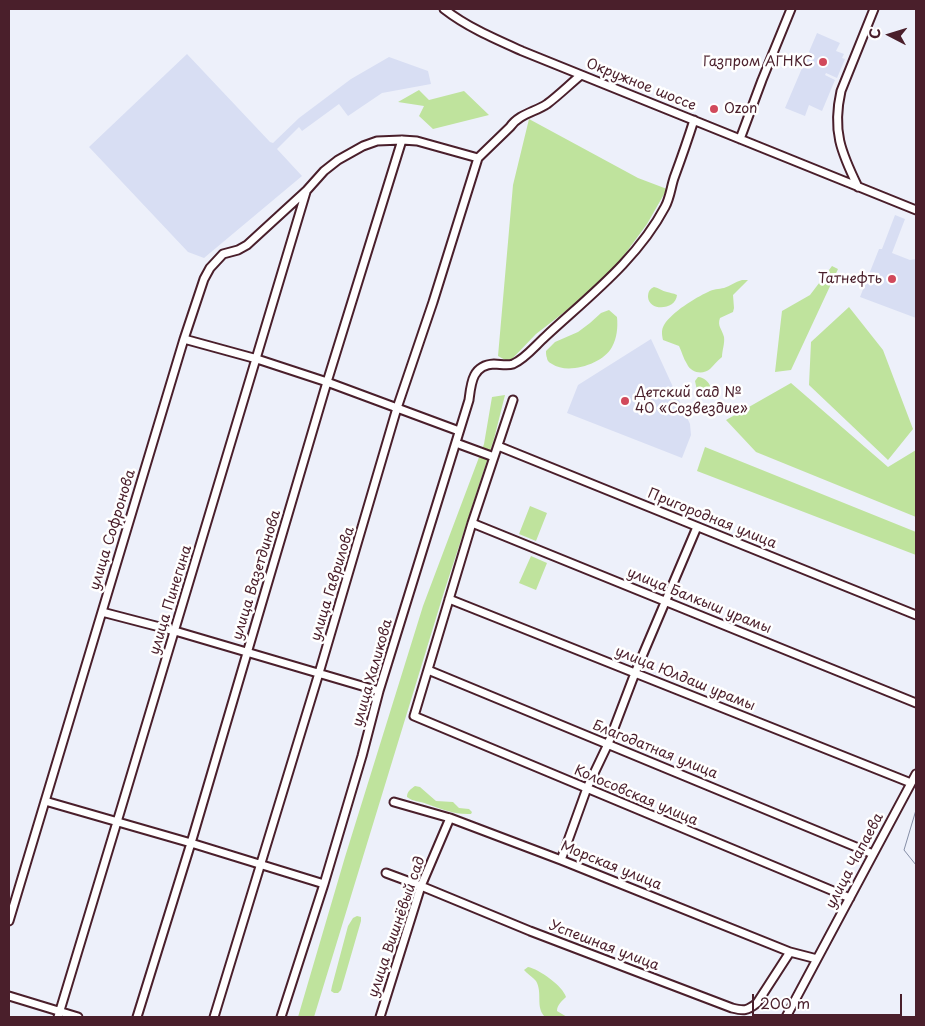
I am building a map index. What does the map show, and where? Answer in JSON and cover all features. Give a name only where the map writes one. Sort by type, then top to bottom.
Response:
[{"type":"street","name":"Окружное шоссе","points":[[444,9],[458,20],[486,35],[916,210]]},
{"type":"street","points":[[740,139],[791,9]]},
{"type":"street","points":[[858,187],[842,153],[838,136],[838,105],[840,91],[874,9]]},
{"type":"street","points":[[478,158],[520,117],[548,104],[581,75]]},
{"type":"street","name":"улица Халикова","points":[[281,1017],[324,884],[380,691],[456,443],[474,376],[476,372],[486,365],[512,364],[525,356],[594,293],[652,230],[666,204],[694,120]]},
{"type":"street","name":"улица Вазетдинова","points":[[138,1017],[327,382],[402,140]]},
{"type":"street","name":"улица Софронова","points":[[9,921],[184,339],[204,279],[210,268],[222,254],[238,250],[247,245],[307,190],[324,171],[362,146],[377,141],[417,141],[478,158]]},
{"type":"street","name":"улица Гаврилова","points":[[214,1017],[319,673],[397,408],[433,302],[478,158]]},
{"type":"street","name":"улица Пинегина","points":[[59,1014],[307,190]]},
{"type":"street","points":[[184,339],[257,359],[327,382],[459,431]]},
{"type":"street","points":[[428,670],[472,523],[513,400]]},
{"type":"street","points":[[456,443],[494,456]]},
{"type":"street","name":"Пригородная улица","points":[[498,446],[916,615]]},
{"type":"street","name":"улица Балкыш урамы","points":[[472,523],[916,703]]},
{"type":"street","points":[[561,860],[587,788],[608,744],[635,673],[697,527]]},
{"type":"street","name":"улица Юлдаш урамы","points":[[449,599],[911,783]]},
{"type":"street","points":[[102,612],[175,631],[380,691]]},
{"type":"street","name":"Колосовская улица","points":[[428,670],[414,716],[850,898]]},
{"type":"street","name":"Благодатная улица","points":[[428,670],[873,854]]},
{"type":"street","name":"улица Чапаева","points":[[786,1017],[916,774]]},
{"type":"street","points":[[45,801],[324,884]]},
{"type":"street","name":"Морская улица","points":[[394,802],[450,818],[561,860],[790,952],[817,959]]},
{"type":"street","name":"улица Вишнёвый сад","points":[[380,1017],[421,886],[450,818]]},
{"type":"street","name":"Успешная улица","points":[[386,873],[530,931],[742,1011],[749,1009],[756,1003],[790,952]]},
{"type":"street","points":[[9,996],[59,1014],[78,1017]]},
{"type":"shaded area","points":[[817,33],[840,43],[836,51],[844,54],[842,58],[845,59],[837,78],[826,73],[825,75],[835,80],[822,111],[809,105],[805,116],[785,108]]},
{"type":"shaded area","points":[[187,54],[273,143],[299,118],[351,79],[389,57],[428,71],[431,84],[382,93],[348,116],[339,104],[302,131],[299,127],[277,149],[302,176],[204,258],[188,252],[89,147]]},
{"type":"shaded area","name":"Татнефть","points":[[895,215],[905,219],[892,253],[910,260],[916,259],[916,318],[860,297]]},
{"type":"shaded area","name":"Детский сад № 40 «Созвездие»","points":[[651,339],[690,424],[691,435],[682,458],[567,413],[578,385]]},
{"type":"green space","points":[[419,90],[429,100],[464,91],[489,115],[433,129],[419,116],[424,106],[398,102]]},
{"type":"green space","points":[[529,119],[638,178],[667,189],[647,224],[614,269],[536,334],[509,362],[498,356],[513,185]]},
{"type":"green space","points":[[832,266],[838,269],[791,370],[775,372],[782,311],[810,295]]},
{"type":"green space","points":[[742,280],[748,280],[733,295],[733,312],[720,318],[719,321],[724,339],[722,357],[707,371],[694,371],[686,362],[679,346],[663,340],[662,331],[664,325],[678,310],[697,298],[710,291],[724,288]]},
{"type":"green space","points":[[654,287],[677,295],[676,300],[668,306],[657,307],[653,305],[649,302],[648,295]]},
{"type":"green space","points":[[849,307],[883,350],[913,429],[888,460],[809,385],[811,342]]},
{"type":"green space","points":[[609,310],[617,317],[617,332],[612,347],[607,353],[593,363],[576,368],[559,367],[548,361],[546,351],[555,342],[578,332],[601,313]]},
{"type":"green space","points":[[698,377],[709,383],[711,390],[710,394],[702,398],[698,395],[695,381]]},
{"type":"green space","points":[[791,383],[888,467],[916,450],[916,517],[756,452],[726,420]]},
{"type":"green space","points":[[505,395],[494,439],[444,592],[314,1017],[298,1017],[345,857],[423,606],[484,444],[492,397]]},
{"type":"green space","points":[[705,447],[916,532],[916,555],[697,471]]},
{"type":"green space","points":[[530,506],[547,513],[536,541],[519,534]]},
{"type":"green space","points":[[531,556],[547,563],[536,590],[519,583]]},
{"type":"green space","points":[[415,786],[420,787],[436,801],[453,802],[459,808],[469,809],[472,812],[471,814],[454,813],[412,800],[407,795]]},
{"type":"green space","points":[[361,917],[361,921],[341,990],[338,993],[334,993],[331,991],[332,986],[348,926],[353,918]]},
{"type":"green space","points":[[528,967],[544,974],[556,983],[564,993],[566,997],[559,1005],[557,1011],[567,1017],[545,1017],[540,1009],[539,990],[536,981],[524,970]]},
{"type":"waterway","points":[[916,810],[904,850],[916,865]]},
{"type":"place","name":"Газпром АГНКС","points":[[823,62]]},
{"type":"place","name":"Ozon","points":[[714,109]]},
{"type":"place","name":"Татнефть","points":[[892,279]]},
{"type":"place","name":"Детский сад № 40 «Созвездие»","points":[[625,401]]}]
